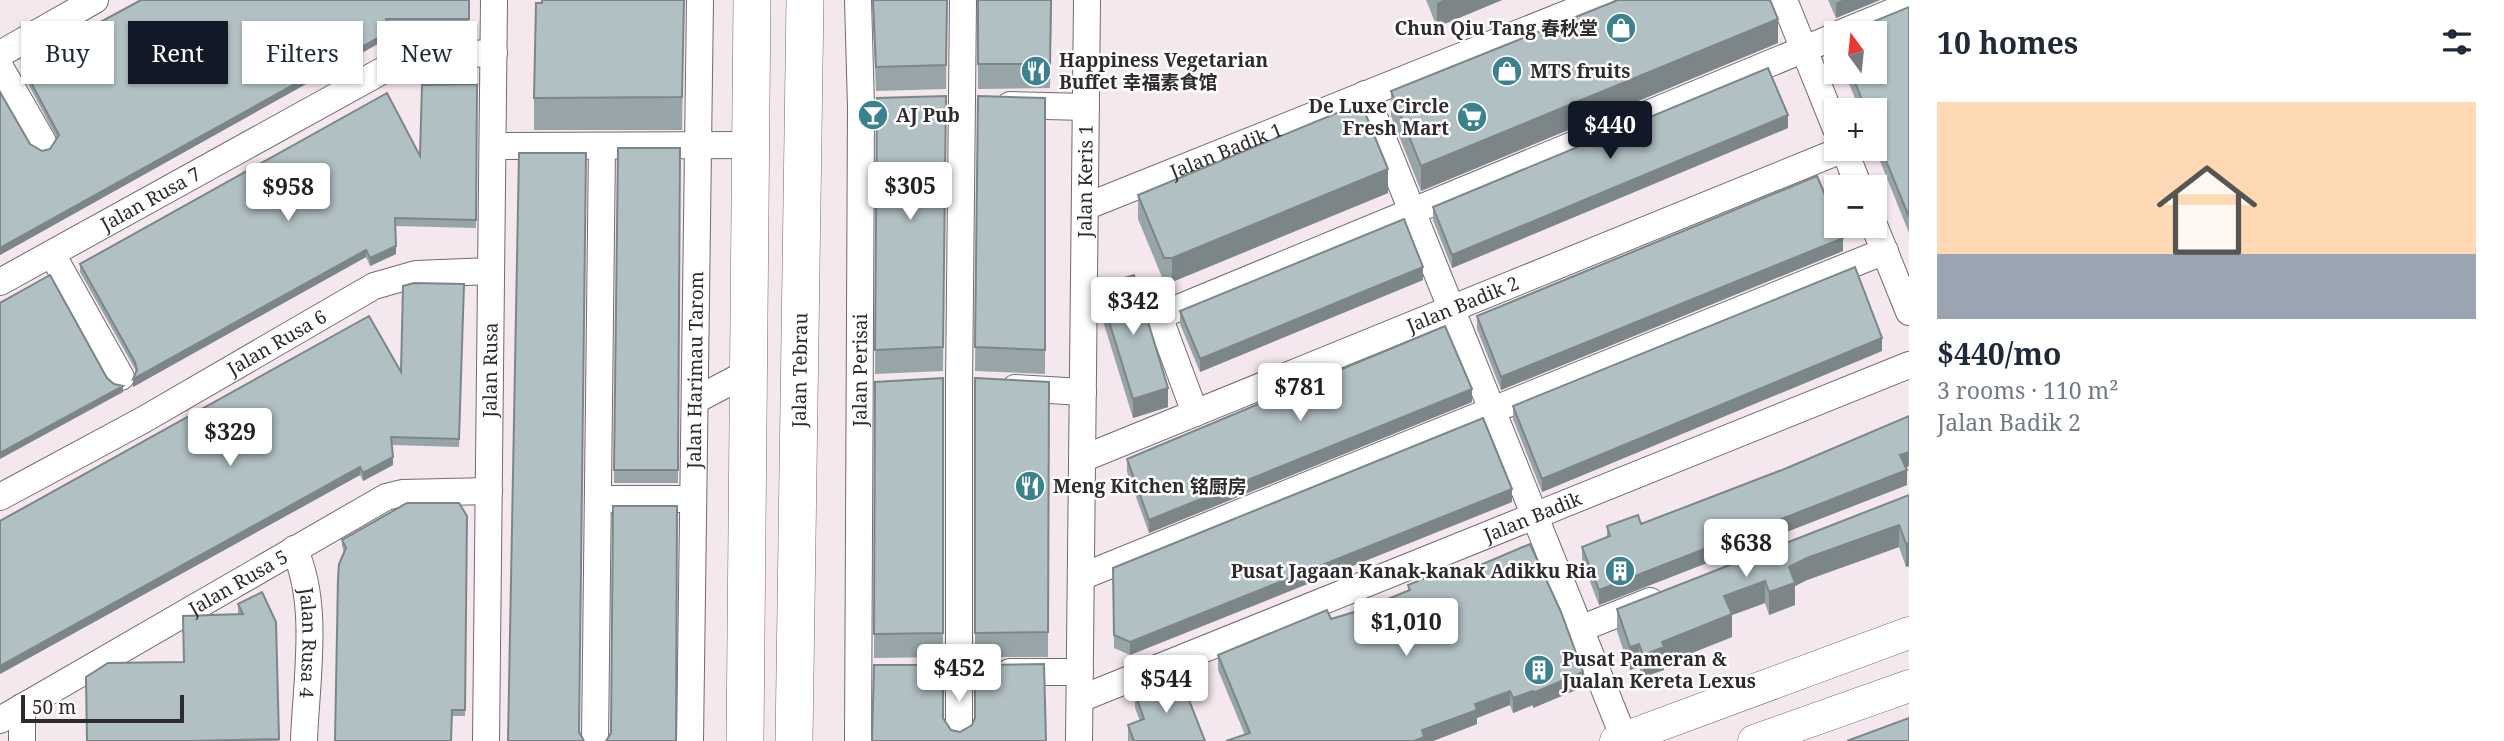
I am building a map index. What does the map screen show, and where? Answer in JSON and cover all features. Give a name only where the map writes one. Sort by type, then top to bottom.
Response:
[{"type":"highway","points":[[745,741],[752,0]]},
{"type":"highway","name":"Jalan Tebrau","points":[[794,741],[805,0]]},
{"type":"main road","points":[[1620,740],[1909,633]]},
{"type":"main road","points":[[1754,741],[1909,686]]},
{"type":"street","points":[[0,34],[59,0]]},
{"type":"street","points":[[0,54],[95,0]]},
{"type":"street","name":"Jalan Rusa","points":[[486,741],[494,0]]},
{"type":"street","name":"Jalan Harimau Tarom","points":[[690,741],[700,0]]},
{"type":"street","name":"Jalan Perisai","points":[[858,0],[874,106],[871,674],[858,741]]},
{"type":"street","points":[[959,741],[945,672],[946,386],[951,104],[963,0]]},
{"type":"street","name":"Jalan Keris 1","points":[[1079,741],[1087,0]]},
{"type":"street","name":"Jalan Badik 1","points":[[1085,207],[1601,0]]},
{"type":"street","points":[[1784,0],[1824,100]]},
{"type":"street","points":[[1874,21],[1908,9]]},
{"type":"street","points":[[1195,413],[1159,316],[1824,41]]},
{"type":"street","name":"Jalan Rusa 7","points":[[0,282],[400,61],[417,56],[494,52]]},
{"type":"street","points":[[0,67],[43,142]]},
{"type":"street","points":[[1365,94],[1580,629],[1620,740]]},
{"type":"street","points":[[951,104],[1086,107]]},
{"type":"street","points":[[493,146],[750,145]]},
{"type":"street","points":[[595,741],[601,146]]},
{"type":"street","name":"Jalan Badik 2","points":[[1082,459],[1824,157]]},
{"type":"street","points":[[1880,238],[1909,312]]},
{"type":"street","points":[[1081,577],[1885,251]]},
{"type":"street","points":[[52,254],[121,377]]},
{"type":"street","name":"Jalan Rusa 6","points":[[0,497],[143,420],[374,286],[416,274],[491,271]]},
{"type":"street","name":"Jalan Badik","points":[[1080,699],[1909,365]]},
{"type":"street","points":[[696,400],[749,372]]},
{"type":"street","points":[[946,386],[1083,392]]},
{"type":"street","name":"Jalan Rusa 5","points":[[11,713],[386,497],[402,493],[489,491]]},
{"type":"street","points":[[598,499],[693,499]]},
{"type":"street","name":"Jalan Rusa 4","points":[[294,549],[309,595],[304,741]]},
{"type":"street","points":[[1580,629],[1669,594]]},
{"type":"street","points":[[945,672],[1080,672]]},
{"type":"street","points":[[11,713],[22,741]]},
{"type":"building","points":[[141,0],[469,0],[469,19],[377,21],[377,38],[363,46],[363,21],[242,21],[242,84],[295,84],[0,248],[0,92],[30,144],[42,151],[50,149],[59,135],[32,84],[114,84],[114,21],[102,21]]},
{"type":"building","points":[[542,0],[684,0],[682,97],[534,98],[536,3],[542,3]]},
{"type":"building","points":[[873,0],[947,0],[946,65],[876,67]]},
{"type":"building","points":[[978,0],[1051,0],[1050,64],[978,64]]},
{"type":"building","points":[[1618,0],[1770,0],[1778,19],[1421,166],[1391,91]]},
{"type":"building","points":[[1909,7],[1909,217],[1886,161],[1887,98],[1861,98],[1856,84],[1887,84],[1887,21],[1875,21]]},
{"type":"building","points":[[1768,68],[1788,115],[1452,255],[1433,207]]},
{"type":"building","points":[[477,84],[476,220],[395,218],[396,246],[370,258],[366,250],[133,379],[137,370],[135,362],[80,264],[387,93],[420,156],[422,85]]},
{"type":"building","points":[[946,96],[943,347],[875,350],[877,98]]},
{"type":"building","points":[[978,96],[1045,98],[1045,350],[975,347]]},
{"type":"building","points":[[1361,103],[1388,169],[1172,258],[1164,258],[1138,195]]},
{"type":"building","points":[[618,148],[680,148],[678,470],[614,470]]},
{"type":"building","points":[[519,153],[586,153],[579,732],[584,741],[508,741]]},
{"type":"building","points":[[1817,176],[1824,193],[1824,238],[1843,238],[1501,377],[1477,316]]},
{"type":"building","points":[[1404,219],[1423,267],[1200,359],[1180,311]]},
{"type":"building","points":[[1855,267],[1882,338],[1542,479],[1513,406]]},
{"type":"building","points":[[50,275],[107,378],[114,384],[123,386],[0,453],[0,303]]},
{"type":"building","points":[[1134,275],[1168,388],[1133,399],[1099,286]]},
{"type":"building","points":[[414,283],[464,284],[459,439],[391,437],[393,457],[363,473],[360,467],[0,666],[0,521],[369,316],[401,372],[403,286]]},
{"type":"building","points":[[1445,326],[1472,389],[1149,520],[1127,459]]},
{"type":"building","points":[[943,378],[943,633],[874,634],[875,382]]},
{"type":"building","points":[[975,378],[1049,382],[1048,632],[975,633]]},
{"type":"building","points":[[1909,416],[1909,452],[1900,455],[1907,470],[1599,590],[1582,547],[1610,536],[1607,526],[1638,515],[1641,524],[1787,468]]},
{"type":"building","points":[[1483,418],[1512,489],[1130,642],[1114,635],[1113,568]]},
{"type":"building","points":[[1909,495],[1909,543],[1906,544],[1899,525],[1807,558],[1789,567],[1795,583],[1769,592],[1765,581],[1724,596],[1732,614],[1662,642],[1664,647],[1643,655],[1639,644],[1630,647],[1617,609]]},
{"type":"building","points":[[407,503],[459,503],[467,516],[465,710],[452,710],[451,741],[335,741],[338,578],[339,564],[346,548],[342,540]]},
{"type":"building","points":[[613,506],[677,506],[676,741],[606,741],[611,733]]},
{"type":"building","points":[[1530,544],[1561,612],[1583,672],[1533,693],[1513,698],[1510,691],[1475,704],[1477,710],[1422,730],[1424,737],[1414,741],[1226,741],[1250,733],[1218,655],[1327,610],[1331,619],[1361,610],[1410,590],[1408,585],[1435,574],[1437,580],[1449,575],[1450,578]]},
{"type":"building","points":[[262,592],[276,622],[279,739],[87,741],[86,677],[108,663],[184,662],[183,616],[243,614],[238,604]]},
{"type":"building","points":[[1044,664],[1046,741],[872,741],[874,665],[943,665],[943,718],[951,730],[960,732],[972,725],[975,718],[975,665]]},
{"type":"building","points":[[1180,677],[1205,741],[1134,741],[1128,725],[1144,719],[1135,693]]},
{"type":"building","points":[[1909,718],[1909,741],[1847,741]]},
{"type":"place","name":"Chun Qiu Tang 春秋堂","points":[[1621,28]]},
{"type":"place","name":"Happiness Vegetarian Buffet 幸福素食馆","points":[[1036,71]]},
{"type":"place","name":"MTS fruits","points":[[1507,71]]},
{"type":"place","name":"AJ Pub","points":[[873,115]]},
{"type":"place","name":"De Luxe Circle Fresh Mart","points":[[1472,117]]},
{"type":"place","name":"Meng Kitchen 铭厨房","points":[[1030,486]]},
{"type":"place","name":"Pusat Jagaan Kanak-kanak Adikku Ria","points":[[1620,571]]},
{"type":"place","name":"Pusat Pameran & Jualan Kereta Lexus","points":[[1539,670]]}]
